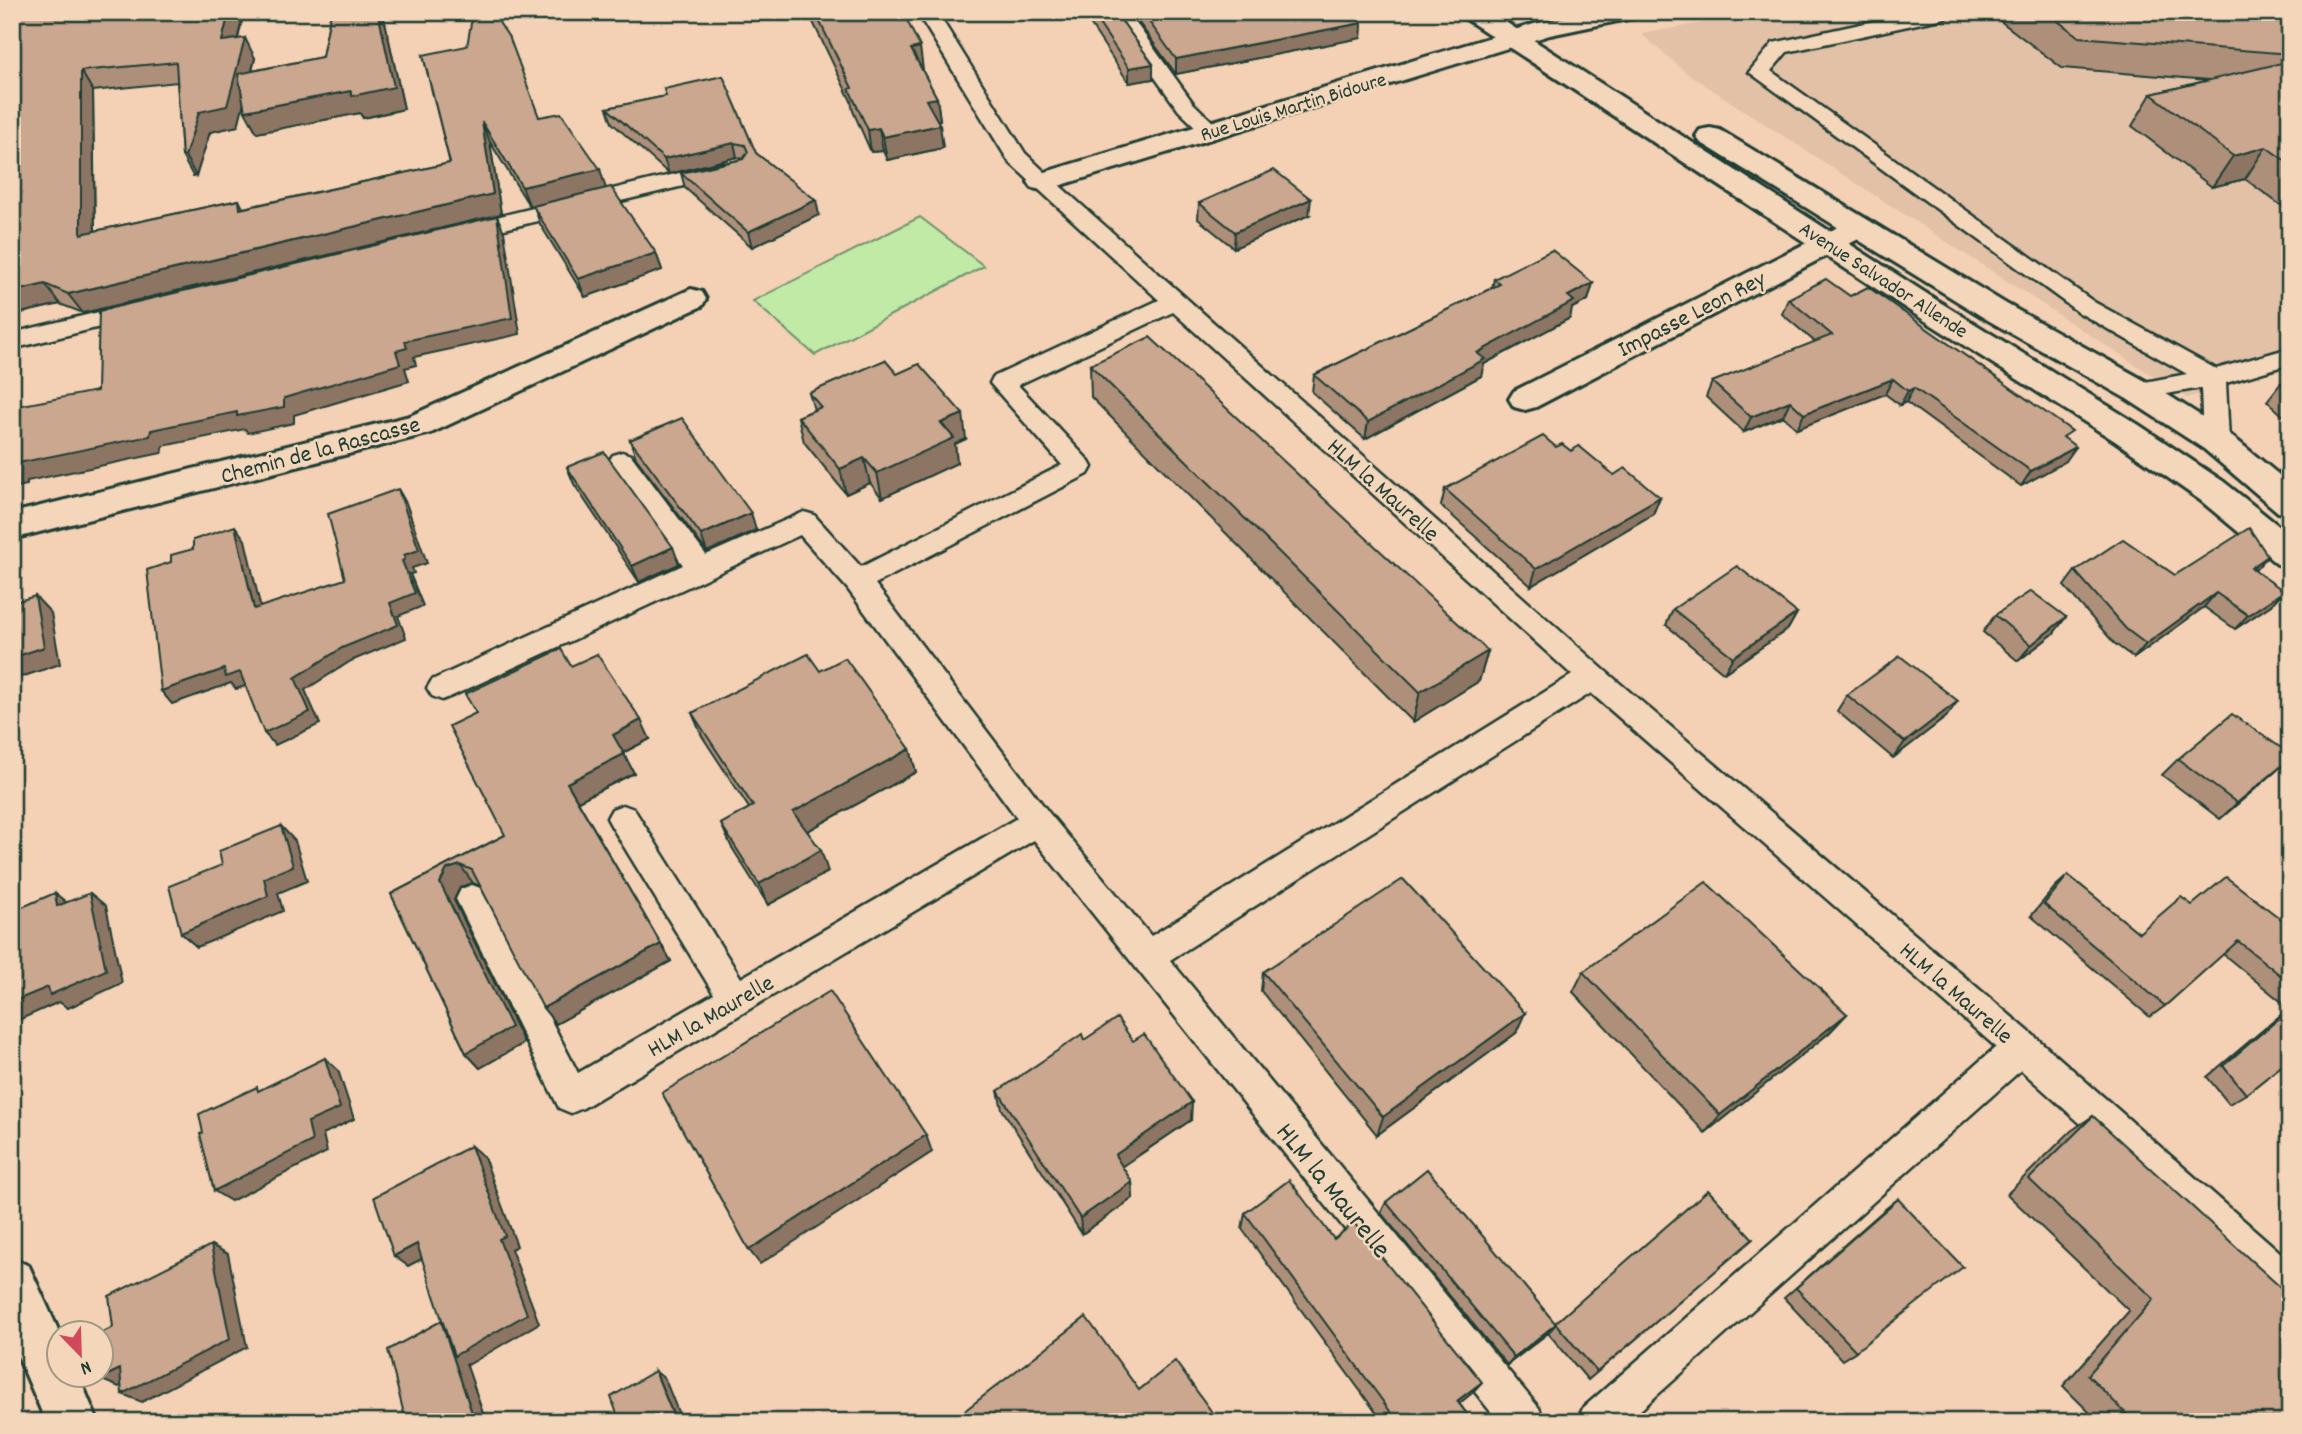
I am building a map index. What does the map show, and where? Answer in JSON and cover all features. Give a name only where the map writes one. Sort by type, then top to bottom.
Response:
[{"type":"main road","name":"Avenue Salvador Allende","points":[[1472,12],[1516,26],[1828,244],[2127,433],[2213,491],[2290,555]]},
{"type":"main road","name":"Rue Louis Martin Bidoure","points":[[1042,182],[1211,131],[1516,26],[1543,29],[1629,12]]},
{"type":"main road","name":"Avenue Salvador Allende","points":[[1543,29],[1858,228],[1997,312],[2138,391],[2216,441],[2290,503]]},
{"type":"main road","name":"Impasse Leon Rey","points":[[1524,399],[1858,228]]},
{"type":"main road","name":"Chemin de la Rascasse","points":[[12,527],[419,425],[691,299]]},
{"type":"main road","points":[[12,1283],[72,1422]]},
{"type":"lane","name":"HLM la Maurelle","points":[[927,12],[1017,157],[1042,182],[1593,677],[2021,1047],[1597,1422]]},
{"type":"lane","points":[[1118,12],[1186,107],[1211,131]]},
{"type":"lane","points":[[1945,12],[1780,47],[1759,72],[2086,307],[2213,378]]},
{"type":"lane","points":[[443,237],[738,166]]},
{"type":"lane","points":[[857,581],[1079,467],[1002,383],[1175,302]]},
{"type":"lane","points":[[12,341],[160,305]]},
{"type":"lane","points":[[2138,391],[2213,378],[2290,356]]},
{"type":"lane","points":[[2213,378],[2216,441]]},
{"type":"lane","points":[[621,461],[701,569]]},
{"type":"lane","name":"HLM la Maurelle","points":[[442,688],[804,522],[857,581],[1038,822],[1146,957],[1525,1422]]},
{"type":"lane","points":[[1146,957],[1593,677]]},
{"type":"lane","points":[[623,818],[736,1000]]},
{"type":"lane","name":"HLM la Maurelle","points":[[472,899],[571,1096],[1038,822]]},
{"type":"lane","points":[[2021,1047],[2290,1287]]},
{"type":"shaded area","points":[[1762,12],[2290,12],[2290,364],[2187,398],[1688,74],[1641,34]]},
{"type":"green space","points":[[920,217],[984,266],[815,355],[753,301]]},
{"type":"building","points":[[12,12],[229,12],[222,41],[245,38],[227,106],[199,112],[185,156],[182,156],[176,62],[81,71],[81,234],[239,200],[240,209],[450,163],[423,55],[467,46],[473,12],[492,12],[510,39],[539,117],[561,113],[600,169],[522,187],[482,122],[493,194],[68,294],[45,284],[12,292]]},
{"type":"building","points":[[331,12],[378,12],[394,87],[352,96],[351,91],[245,111],[238,74],[322,57]]},
{"type":"building","points":[[815,12],[903,12],[920,47],[911,49],[937,98],[926,100],[940,125],[883,137],[879,128],[868,130],[849,89],[852,88]]},
{"type":"building","points":[[1091,12],[1115,12],[1153,64],[1129,68]]},
{"type":"building","points":[[1142,12],[1352,12],[1362,23],[1176,59]]},
{"type":"building","points":[[2046,12],[2290,12],[2290,54],[2079,37]]},
{"type":"building","points":[[2290,61],[2290,164],[2266,147],[2233,156],[2151,94]]},
{"type":"building","points":[[723,76],[756,153],[816,200],[748,232],[681,173],[743,159],[748,152],[745,145],[734,143],[664,159],[607,108],[666,96],[664,89]]},
{"type":"building","points":[[1274,170],[1311,199],[1235,232],[1199,203]]},
{"type":"building","points":[[611,187],[656,253],[578,279],[533,206]]},
{"type":"building","points":[[497,216],[512,318],[405,341],[407,348],[396,351],[400,364],[284,398],[284,407],[237,416],[237,412],[151,430],[150,436],[13,464],[12,469],[12,407],[97,391],[99,311]]},
{"type":"building","points":[[1552,250],[1593,283],[1568,296],[1574,301],[1477,353],[1485,359],[1368,422],[1314,375],[1500,284],[1494,279]]},
{"type":"building","points":[[1826,279],[1850,296],[1868,287],[2072,431],[2063,437],[2076,447],[2031,471],[1914,388],[1908,391],[1893,379],[1804,414],[1790,401],[1751,417],[1712,382],[1832,335],[1788,299]]},
{"type":"building","points":[[1150,337],[1488,651],[1420,692],[1090,365]]},
{"type":"building","points":[[885,360],[897,374],[919,364],[963,414],[941,423],[954,438],[877,473],[864,458],[840,469],[798,417],[821,407],[809,393]]},
{"type":"building","points":[[2290,380],[2290,391],[2281,383]]},
{"type":"building","points":[[682,418],[751,513],[701,535],[630,440]]},
{"type":"building","points":[[1543,436],[1556,447],[1562,444],[1571,451],[1579,446],[1614,475],[1625,468],[1660,497],[1536,569],[1445,489]]},
{"type":"building","points":[[604,452],[673,547],[632,566],[567,467]]},
{"type":"building","points":[[398,489],[419,550],[404,555],[405,559],[402,561],[415,593],[390,603],[398,625],[342,648],[295,678],[310,712],[264,733],[240,672],[226,677],[224,669],[161,691],[147,570],[171,562],[171,555],[193,549],[193,540],[235,526],[254,609],[345,579],[328,514]]},
{"type":"building","points":[[2249,528],[2268,556],[2251,568],[2284,591],[2248,615],[2216,593],[2146,644],[2126,629],[2075,571],[2123,539],[2175,575]]},
{"type":"building","points":[[1737,566],[1797,613],[1733,657],[1673,609]]},
{"type":"building","points":[[2031,591],[2066,617],[2031,645],[1995,615]]},
{"type":"building","points":[[35,596],[44,647],[12,658],[12,603]]},
{"type":"building","points":[[561,649],[571,666],[597,654],[641,720],[613,735],[624,754],[567,783],[661,944],[543,1008],[472,870],[460,865],[447,869],[440,883],[511,1027],[466,1053],[391,894],[505,835],[449,726],[476,713],[465,694]]},
{"type":"building","points":[[808,654],[820,671],[845,658],[910,749],[793,812],[821,850],[759,884],[721,824],[753,806],[692,713]]},
{"type":"building","points":[[1900,656],[1958,701],[1905,742],[1847,695]]},
{"type":"building","points":[[2232,714],[2290,754],[2290,759],[2237,803],[2178,759]]},
{"type":"building","points":[[281,826],[293,866],[264,878],[268,896],[181,933],[169,886],[222,865],[219,851]]},
{"type":"building","points":[[2068,875],[2139,933],[2181,897],[2192,905],[2226,877],[2290,926],[2290,983],[2238,941],[2165,1006],[2044,904]]},
{"type":"building","points":[[1403,879],[1525,1013],[1383,1117],[1263,972]]},
{"type":"building","points":[[1706,882],[1847,1014],[1720,1115],[1583,972]]},
{"type":"building","points":[[55,893],[57,906],[90,893],[106,970],[50,995],[48,987],[12,1002],[13,911]]},
{"type":"building","points":[[830,991],[926,1135],[749,1250],[662,1093]]},
{"type":"building","points":[[2290,1009],[2290,1059],[2246,1094],[2223,1066]]},
{"type":"building","points":[[1117,1018],[1133,1041],[1144,1034],[1192,1102],[1115,1155],[1132,1182],[1080,1218],[998,1091],[1082,1034],[1084,1040]]},
{"type":"building","points":[[325,1058],[340,1108],[308,1122],[312,1141],[214,1191],[200,1134],[203,1133],[199,1114],[257,1087],[258,1091]]},
{"type":"building","points":[[2093,1116],[2290,1296],[2290,1422],[2134,1422],[2088,1375],[2154,1299],[2029,1179]]},
{"type":"building","points":[[471,1146],[505,1236],[499,1239],[527,1314],[454,1356],[417,1244],[394,1256],[374,1197]]},
{"type":"building","points":[[1427,1169],[1555,1323],[1708,1190],[1753,1239],[1597,1372],[1556,1324],[1514,1357],[1386,1202]]},
{"type":"building","points":[[1289,1180],[1334,1239],[1354,1223],[1482,1382],[1457,1401],[1473,1422],[1398,1422],[1245,1213]]},
{"type":"building","points":[[1898,1199],[1963,1267],[1856,1351],[1796,1288]]},
{"type":"building","points":[[211,1245],[230,1339],[122,1394],[120,1369],[116,1371],[116,1318],[112,1318],[109,1296]]},
{"type":"building","points":[[1086,1317],[1139,1390],[1175,1361],[1219,1422],[950,1422]]},
{"type":"building","points":[[441,1321],[475,1422],[406,1422],[388,1350]]},
{"type":"building","points":[[655,1371],[676,1422],[620,1422],[611,1397]]}]
